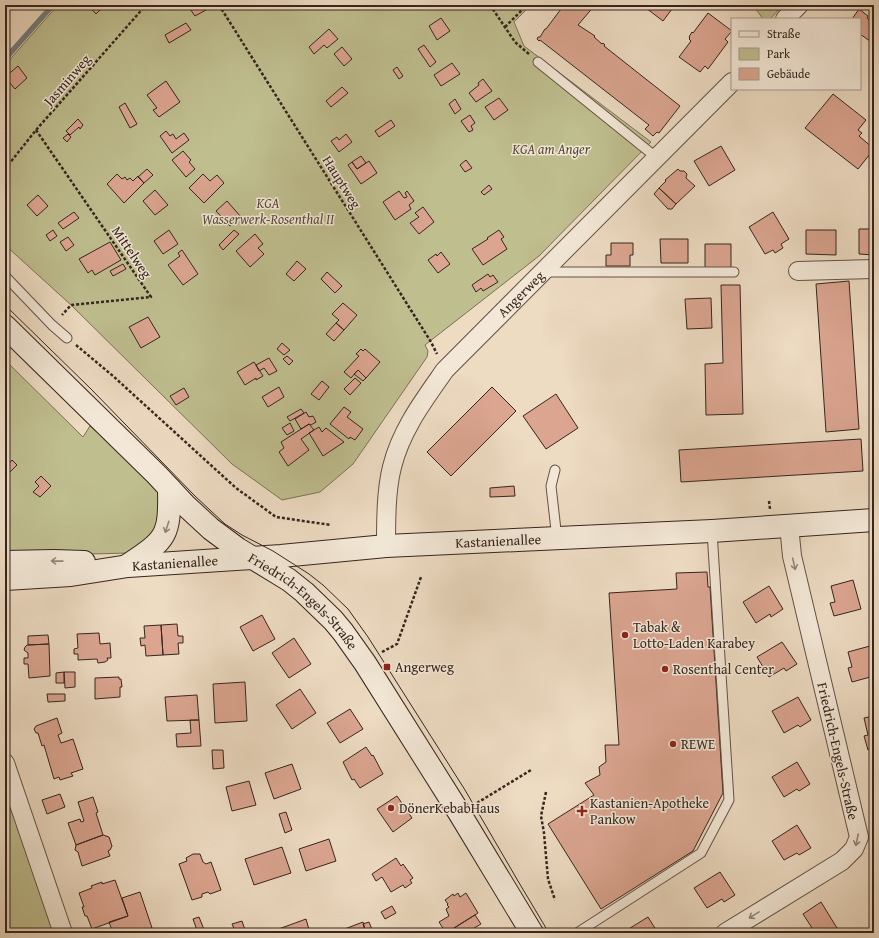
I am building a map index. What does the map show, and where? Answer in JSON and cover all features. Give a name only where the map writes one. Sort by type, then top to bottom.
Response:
[{"type":"street","points":[[785,18],[799,5]]},
{"type":"street","name":"Angerweg","points":[[386,546],[386,524],[391,473],[398,449],[414,415],[445,370],[731,83]]},
{"type":"street","points":[[798,271],[874,269]]},
{"type":"street","name":"Friedrich-Engels-Straße","points":[[5,326],[211,529],[223,539],[288,580],[304,592],[323,609],[343,632],[460,814],[532,933]]},
{"type":"street","points":[[126,566],[152,548],[163,537],[169,518],[169,488]]},
{"type":"street","name":"Kastanienallee","points":[[5,579],[71,575],[126,566],[252,558],[386,546],[712,531],[874,520]]},
{"type":"street","name":"Friedrich-Engels-Straße","points":[[725,933],[842,861],[854,849],[859,837],[792,556],[789,525]]},
{"type":"street","name":"Kastanienallee","points":[[5,562],[54,561],[126,566]]},
{"type":"street","points":[[5,763],[63,933]]},
{"type":"lane","points":[[538,62],[657,158]]},
{"type":"lane","points":[[544,272],[734,272]]},
{"type":"lane","points":[[5,276],[52,325],[67,338]]},
{"type":"lane","points":[[555,470],[551,486],[557,539]]},
{"type":"lane","points":[[577,933],[701,853],[729,800],[712,531]]},
{"type":"path","name":"Jasminweg","points":[[5,169],[36,130],[146,5]]},
{"type":"path","name":"Hauptweg","points":[[219,5],[426,335],[445,370]]},
{"type":"path","points":[[490,5],[515,42],[538,62]]},
{"type":"path","points":[[505,27],[527,5]]},
{"type":"path","name":"Mittelweg","points":[[36,130],[151,297],[70,305],[52,325]]},
{"type":"path","points":[[67,338],[113,376],[236,488],[276,517],[331,525]]},
{"type":"path","points":[[397,644],[421,577]]},
{"type":"path","points":[[460,814],[531,770]]},
{"type":"path","points":[[546,792],[541,816],[548,878],[555,900]]},
{"type":"green space","name":"KGA Wasserwerk-Rosenthal II","points":[[58,5],[531,5],[514,22],[524,46],[651,142],[539,256],[425,345],[428,351],[427,357],[353,464],[320,492],[282,500],[232,464],[71,305],[5,245],[5,65]]},
{"type":"green space","points":[[753,5],[783,5],[771,18],[762,18]]},
{"type":"green space","points":[[5,360],[83,437],[90,426],[153,479],[160,489],[157,535],[130,553],[5,556]]},
{"type":"green space","points":[[5,784],[56,933],[5,933]]},
{"type":"building","points":[[88,5],[105,5],[96,14]]},
{"type":"building","points":[[196,5],[203,5],[206,10],[195,16],[190,9]]},
{"type":"building","points":[[564,5],[595,5],[578,25],[595,36],[594,37],[605,45],[604,46],[680,106],[659,133],[657,132],[653,136],[645,129],[649,125],[537,39]]},
{"type":"building","points":[[642,5],[675,5],[663,21]]},
{"type":"building","points":[[859,9],[868,16],[867,18],[874,24],[874,44],[861,35],[861,18],[853,18]]},
{"type":"building","points":[[708,13],[731,30],[725,39],[728,42],[708,69],[705,66],[700,72],[679,57],[691,41],[689,37],[692,32],[693,33]]},
{"type":"building","points":[[441,18],[450,31],[437,40],[429,26]]},
{"type":"building","points":[[186,23],[191,30],[169,43],[165,35]]},
{"type":"building","points":[[329,29],[338,39],[327,48],[324,45],[314,54],[309,47]]},
{"type":"building","points":[[424,45],[436,62],[430,67],[418,49]]},
{"type":"building","points":[[342,47],[352,59],[344,66],[334,54]]},
{"type":"building","points":[[452,63],[460,74],[441,86],[434,75]]},
{"type":"building","points":[[18,66],[27,78],[15,89],[5,77]]},
{"type":"building","points":[[397,67],[403,76],[399,79],[393,70]]},
{"type":"building","points":[[483,79],[492,91],[476,102],[469,93],[479,85],[478,83]]},
{"type":"building","points":[[166,81],[180,102],[159,117],[153,110],[157,108],[147,95]]},
{"type":"building","points":[[342,87],[348,93],[331,107],[326,101]]},
{"type":"building","points":[[833,94],[866,120],[858,130],[862,133],[859,136],[874,149],[858,169],[805,128]]},
{"type":"building","points":[[499,98],[508,110],[494,120],[485,107]]},
{"type":"building","points":[[455,99],[461,109],[455,114],[449,104]]},
{"type":"building","points":[[125,103],[137,124],[130,128],[119,107]]},
{"type":"building","points":[[470,115],[475,123],[471,126],[473,130],[469,132],[461,121]]},
{"type":"building","points":[[78,119],[83,125],[80,129],[79,127],[70,135],[66,131]]},
{"type":"building","points":[[391,120],[395,126],[379,137],[375,131]]},
{"type":"building","points":[[166,131],[170,136],[173,134],[176,139],[184,133],[189,140],[172,153],[160,136]]},
{"type":"building","points":[[68,134],[71,137],[67,142],[63,138]]},
{"type":"building","points":[[346,134],[352,142],[339,152],[331,141],[337,137],[339,140]]},
{"type":"building","points":[[721,146],[735,170],[709,186],[694,161]]},
{"type":"building","points":[[183,151],[191,160],[189,162],[195,169],[186,177],[172,160]]},
{"type":"building","points":[[361,156],[366,163],[357,169],[352,162]]},
{"type":"building","points":[[466,160],[472,168],[465,172],[460,165]]},
{"type":"building","points":[[369,161],[377,173],[361,184],[348,165],[352,162],[357,169]]},
{"type":"building","points":[[147,169],[153,175],[144,183],[138,177]]},
{"type":"building","points":[[678,169],[687,174],[686,178],[695,186],[676,204],[659,188],[666,181],[665,180]]},
{"type":"building","points":[[117,174],[122,179],[125,177],[127,180],[130,178],[133,181],[138,176],[144,183],[124,203],[107,184]]},
{"type":"building","points":[[203,174],[210,181],[217,175],[224,183],[204,203],[189,188]]},
{"type":"building","points":[[489,185],[492,189],[484,195],[481,192]]},
{"type":"building","points":[[659,188],[676,204],[672,209],[668,209],[654,194]]},
{"type":"building","points":[[155,190],[168,205],[155,215],[143,201]]},
{"type":"building","points":[[399,191],[404,198],[407,197],[405,193],[407,191],[414,201],[409,205],[411,209],[395,220],[383,202]]},
{"type":"building","points":[[38,195],[48,206],[37,216],[27,205]]},
{"type":"building","points":[[227,201],[241,217],[230,226],[216,211]]},
{"type":"building","points":[[423,207],[434,222],[419,234],[410,223],[419,217],[415,213]]},
{"type":"building","points":[[74,212],[79,218],[63,229],[58,223]]},
{"type":"building","points":[[773,212],[789,239],[781,244],[783,248],[775,253],[773,250],[765,254],[749,227]]},
{"type":"building","points":[[859,229],[874,229],[874,255],[859,254]]},
{"type":"building","points":[[53,230],[57,236],[50,241],[46,235]]},
{"type":"building","points":[[169,230],[178,244],[163,254],[154,241]]},
{"type":"building","points":[[234,230],[239,234],[223,250],[219,245]]},
{"type":"building","points":[[499,230],[504,237],[501,239],[507,249],[483,265],[472,249]]},
{"type":"building","points":[[806,230],[836,230],[836,255],[806,254]]},
{"type":"building","points":[[255,234],[263,244],[258,248],[264,254],[250,267],[236,251]]},
{"type":"building","points":[[68,237],[74,245],[66,251],[60,242]]},
{"type":"building","points":[[660,239],[688,239],[688,263],[661,263]]},
{"type":"building","points":[[110,242],[121,260],[95,275],[92,270],[88,273],[79,259]]},
{"type":"building","points":[[611,243],[633,243],[633,255],[630,255],[630,266],[606,266],[606,255],[611,255]]},
{"type":"building","points":[[705,244],[731,244],[731,268],[705,268]]},
{"type":"building","points":[[182,250],[198,274],[183,285],[168,265],[180,256],[178,253]]},
{"type":"building","points":[[441,252],[450,264],[438,273],[428,260],[436,254],[437,256]]},
{"type":"building","points":[[297,261],[306,269],[294,281],[286,274]]},
{"type":"building","points":[[123,264],[126,269],[113,276],[110,271]]},
{"type":"building","points":[[327,272],[342,286],[335,293],[321,279]]},
{"type":"building","points":[[488,274],[490,277],[493,275],[498,282],[483,291],[481,288],[476,292],[472,285]]},
{"type":"building","points":[[849,281],[859,429],[826,432],[816,284]]},
{"type":"building","points":[[721,285],[740,285],[743,414],[706,415],[705,364],[723,363]]},
{"type":"building","points":[[711,298],[712,328],[687,329],[685,299]]},
{"type":"building","points":[[343,303],[357,315],[344,330],[336,323],[339,320],[332,314]]},
{"type":"building","points":[[148,317],[160,337],[141,348],[129,327]]},
{"type":"building","points":[[336,323],[344,330],[334,341],[326,334]]},
{"type":"building","points":[[282,343],[290,350],[284,355],[277,349]]},
{"type":"building","points":[[361,349],[363,351],[365,349],[380,362],[366,378],[358,370],[351,378],[344,372],[359,356],[356,354]]},
{"type":"building","points":[[287,356],[293,361],[289,365],[283,359]]},
{"type":"building","points":[[269,358],[277,371],[269,375],[264,368],[259,371],[256,365]]},
{"type":"building","points":[[254,362],[263,376],[256,380],[256,378],[245,385],[237,372]]},
{"type":"building","points":[[358,370],[366,378],[363,381],[354,374]]},
{"type":"building","points":[[355,378],[361,383],[350,395],[344,389]]},
{"type":"building","points":[[322,381],[329,387],[319,400],[311,394]]},
{"type":"building","points":[[279,387],[284,397],[268,407],[262,397]]},
{"type":"building","points":[[492,387],[516,411],[451,476],[427,452]]},
{"type":"building","points":[[184,388],[189,397],[176,405],[170,396]]},
{"type":"building","points":[[556,394],[578,428],[546,449],[523,416]]},
{"type":"building","points":[[344,407],[351,412],[347,417],[363,429],[355,440],[350,437],[349,439],[330,424]]},
{"type":"building","points":[[301,409],[304,413],[290,421],[287,417]]},
{"type":"building","points":[[306,412],[309,417],[313,416],[316,422],[301,429],[295,419]]},
{"type":"building","points":[[290,423],[294,431],[287,435],[282,428]]},
{"type":"building","points":[[309,424],[314,430],[301,439],[309,450],[288,466],[279,452],[284,448],[281,442]]},
{"type":"building","points":[[319,427],[322,432],[326,428],[344,442],[323,456],[309,433]]},
{"type":"building","points":[[861,439],[863,471],[681,482],[679,450]]},
{"type":"building","points":[[12,460],[17,465],[9,473],[5,468]]},
{"type":"building","points":[[41,476],[51,486],[40,497],[33,492],[39,486],[35,482]]},
{"type":"building","points":[[514,486],[515,496],[490,497],[490,488]]},
{"type":"building","name":"Rosenthal Center","points":[[707,572],[708,587],[710,587],[723,793],[693,851],[601,909],[548,824],[594,795],[585,783],[600,775],[599,767],[606,762],[605,745],[619,745],[609,593],[677,589],[676,573]]},
{"type":"building","points":[[853,580],[861,609],[834,616],[830,603],[835,602],[831,586]]},
{"type":"building","points":[[769,586],[783,609],[771,617],[770,614],[756,623],[743,602]]},
{"type":"building","points":[[262,615],[275,639],[253,651],[240,627]]},
{"type":"building","points":[[177,624],[178,636],[183,636],[183,643],[178,643],[179,654],[163,655],[161,625]]},
{"type":"building","points":[[161,625],[163,655],[146,656],[145,645],[141,646],[140,638],[145,638],[144,626]]},
{"type":"building","points":[[99,633],[100,644],[110,643],[111,658],[107,658],[108,660],[105,662],[98,663],[97,659],[78,660],[78,654],[74,654],[74,649],[78,648],[77,634]]},
{"type":"building","points":[[48,635],[49,644],[28,645],[28,636]]},
{"type":"building","points":[[294,638],[311,664],[289,678],[272,653]]},
{"type":"building","points":[[782,642],[797,664],[786,671],[784,668],[769,677],[757,657]]},
{"type":"building","points":[[49,644],[50,676],[29,678],[28,664],[24,664],[24,658],[28,658],[28,653],[24,650],[25,647],[27,645]]},
{"type":"building","points":[[870,646],[874,660],[874,676],[852,682],[848,668],[852,667],[848,652]]},
{"type":"building","points":[[64,672],[64,683],[56,683],[56,673]]},
{"type":"building","points":[[64,672],[75,672],[75,687],[65,688]]},
{"type":"building","points":[[119,677],[119,679],[121,679],[122,687],[120,687],[120,697],[95,699],[95,678]]},
{"type":"building","points":[[245,682],[247,721],[215,723],[213,684]]},
{"type":"building","points":[[300,689],[316,713],[292,729],[276,705]]},
{"type":"building","points":[[47,694],[65,694],[65,701],[48,702]]},
{"type":"building","points":[[197,695],[199,720],[167,721],[165,697]]},
{"type":"building","points":[[798,697],[811,720],[800,727],[798,725],[784,733],[772,711]]},
{"type":"building","points":[[350,709],[363,729],[340,743],[327,723]]},
{"type":"building","points":[[874,716],[874,748],[868,750],[864,736],[868,735],[864,718]]},
{"type":"building","points":[[57,718],[62,733],[58,735],[61,743],[73,739],[83,769],[71,773],[73,776],[60,780],[59,777],[54,779],[44,745],[42,746],[38,733],[36,733],[34,729],[36,726]]},
{"type":"building","points":[[190,720],[199,720],[201,746],[177,747],[176,734],[191,733]]},
{"type":"building","points":[[366,747],[372,756],[373,755],[383,774],[360,788],[354,779],[352,780],[343,762]]},
{"type":"building","points":[[212,750],[223,750],[224,768],[213,769]]},
{"type":"building","points":[[797,762],[810,784],[799,791],[797,789],[784,797],[772,777]]},
{"type":"building","points":[[292,764],[301,789],[274,799],[265,773]]},
{"type":"building","points":[[249,781],[256,805],[232,811],[226,787]]},
{"type":"building","points":[[60,794],[65,807],[47,814],[42,800]]},
{"type":"building","points":[[397,796],[412,818],[393,832],[377,809]]},
{"type":"building","points":[[93,797],[103,835],[76,845],[68,823],[80,819],[81,822],[84,821],[78,802]]},
{"type":"building","points":[[286,812],[292,830],[285,833],[279,814]]},
{"type":"building","points":[[797,825],[811,848],[799,855],[797,853],[784,860],[772,841]]},
{"type":"building","points":[[103,835],[109,837],[112,846],[108,851],[110,856],[82,866],[78,852],[75,850],[76,845]]},
{"type":"building","points":[[329,839],[336,861],[306,871],[299,849]]},
{"type":"building","points":[[282,847],[291,873],[254,885],[245,859]]},
{"type":"building","points":[[193,854],[200,854],[203,862],[206,864],[211,862],[221,890],[210,894],[208,892],[202,894],[202,897],[192,900],[179,864],[187,861],[186,858]]},
{"type":"building","points":[[396,858],[401,866],[403,864],[413,878],[410,880],[412,883],[405,888],[403,885],[391,892],[382,877],[376,881],[372,874]]},
{"type":"building","points":[[720,872],[735,895],[724,902],[722,899],[707,908],[694,888]]},
{"type":"building","points":[[115,880],[128,916],[92,929],[87,916],[85,916],[82,907],[84,907],[79,893],[102,882],[102,884]]},
{"type":"building","points":[[140,892],[152,928],[137,933],[113,933],[109,922],[128,916],[122,898]]},
{"type":"building","points":[[458,893],[460,897],[466,893],[478,913],[446,933],[439,922],[449,916],[446,909],[449,907],[445,900],[453,894],[454,896]]},
{"type":"building","points":[[821,902],[837,928],[829,933],[810,933],[809,931],[812,928],[803,914]]},
{"type":"building","points":[[392,906],[396,913],[385,919],[381,912]]},
{"type":"building","points":[[475,915],[481,924],[466,933],[446,933]]},
{"type":"building","points":[[199,917],[205,932],[198,933],[193,919]]},
{"type":"building","points":[[648,917],[658,933],[622,933]]},
{"type":"building","points":[[306,919],[310,933],[277,933],[276,930]]},
{"type":"building","points":[[242,921],[246,933],[236,933],[232,924]]},
{"type":"building","points":[[363,922],[366,933],[343,933],[342,930]]},
{"type":"building","points":[[369,922],[373,932],[366,933],[363,924]]},
{"type":"waterway","points":[[5,59],[53,5]]},
{"type":"tram line","points":[[5,305],[91,389],[195,496],[225,524],[242,535],[273,551],[309,574],[348,609],[368,637],[465,790],[549,933]]},
{"type":"place","name":"Tabak & Lotto-Laden Karabey","points":[[625,635]]},
{"type":"place","name":"Angerweg","points":[[387,667]]},
{"type":"place","name":"Rosenthal Center","points":[[665,669]]},
{"type":"place","name":"REWE","points":[[673,744]]},
{"type":"place","name":"DönerKebabHaus","points":[[391,808]]},
{"type":"place","name":"Kastanien-Apotheke Pankow","points":[[582,811]]},
{"type":"park label","name":"KGA am Anger","points":[[551,149]]}]
